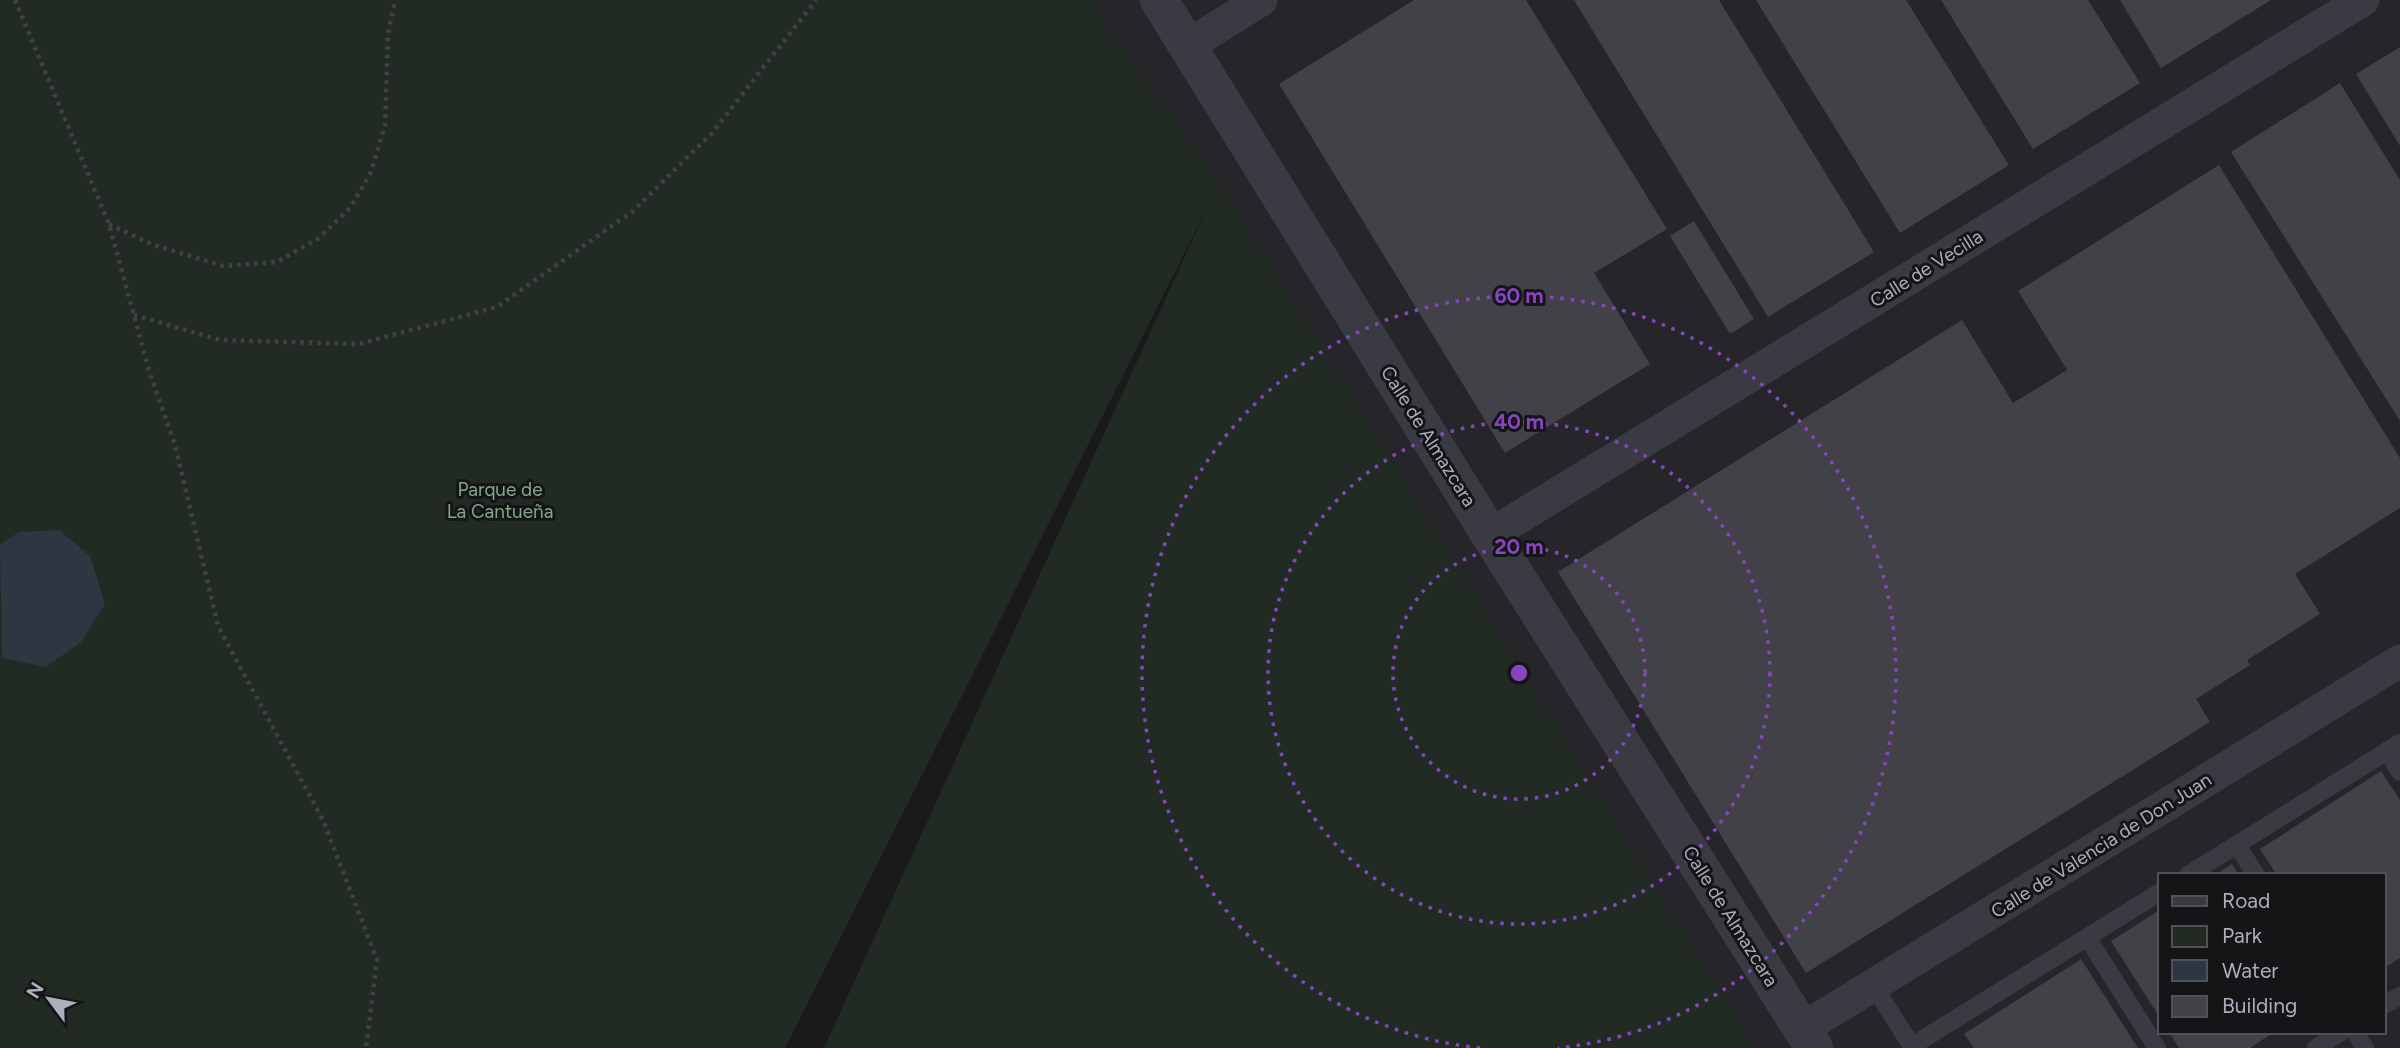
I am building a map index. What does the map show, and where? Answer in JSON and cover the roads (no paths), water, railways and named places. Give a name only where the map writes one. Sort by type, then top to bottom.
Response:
[{"type":"street","name":"Calle de Almazcara","points":[[1158,0],[1490,536],[1808,1038]]},
{"type":"street","points":[[1187,46],[1261,0]]},
{"type":"street","name":"Calle de Vecilla","points":[[1490,536],[2363,0]]},
{"type":"street","name":"Calle de Valencia de Don Juan","points":[[1808,1038],[1874,985],[2400,661]]},
{"type":"lane","points":[[2191,873],[2393,747],[2400,772]]},
{"type":"lane","points":[[2237,845],[2255,873]]},
{"type":"lane","points":[[1874,985],[1913,1047],[2158,893]]},
{"type":"lane","points":[[2087,937],[2157,1048]]},
{"type":"lane","points":[[2316,1048],[2338,1034]]},
{"type":"water","points":[[59,530],[90,556],[105,604],[81,642],[46,667],[2,658],[0,545],[19,532]]},
{"type":"park label","name":"Parque de La Cantueña","points":[[500,500]]}]
